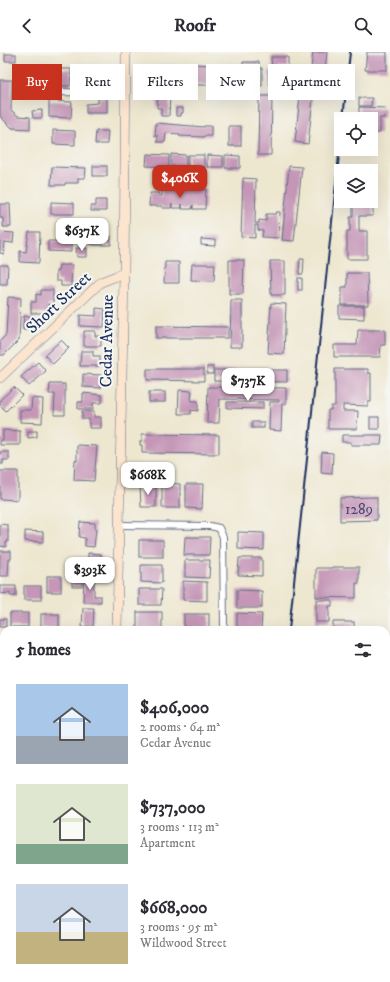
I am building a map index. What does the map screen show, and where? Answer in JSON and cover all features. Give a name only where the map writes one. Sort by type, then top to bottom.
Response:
[{"type":"street","name":"Cedar Avenue","points":[[125,93],[126,52]]},
{"type":"street","name":"Cedar Avenue","points":[[117,626],[124,274],[125,100]]},
{"type":"street","name":"Short Street","points":[[0,378],[101,282],[124,274]]},
{"type":"street","points":[[118,524],[210,526],[219,528],[223,537],[224,626]]},
{"type":"building","points":[[313,52],[327,52],[326,64],[312,64]]},
{"type":"building","points":[[367,52],[387,52],[387,70],[365,70]]},
{"type":"building","points":[[5,54],[16,54],[16,61],[5,61]]},
{"type":"building","points":[[271,57],[288,57],[288,64],[272,64]]},
{"type":"building","points":[[243,62],[259,62],[259,64],[243,64]]},
{"type":"building","points":[[198,64],[206,65],[206,85],[198,85]]},
{"type":"building","points":[[260,68],[262,68],[262,86],[260,86]]},
{"type":"building","points":[[62,69],[70,69],[70,86],[62,86]]},
{"type":"building","points":[[0,80],[12,80],[11,110],[18,116],[30,117],[30,129],[12,128],[0,116]]},
{"type":"building","points":[[260,96],[268,96],[268,100],[272,100],[271,155],[258,155],[259,100]]},
{"type":"building","points":[[359,98],[372,98],[371,106],[359,106]]},
{"type":"building","points":[[98,100],[107,100],[107,113],[86,113],[86,104],[98,103]]},
{"type":"building","points":[[158,100],[170,100],[169,116],[161,116],[161,108],[157,108]]},
{"type":"building","points":[[300,100],[313,100],[308,144],[295,142]]},
{"type":"building","points":[[49,101],[72,102],[71,118],[49,117]]},
{"type":"building","points":[[359,107],[385,108],[384,118],[380,118],[380,133],[378,133],[378,112],[359,112]]},
{"type":"building","points":[[176,108],[183,108],[183,113],[181,113],[181,116],[176,116]]},
{"type":"building","points":[[42,110],[42,118],[33,118],[32,111]]},
{"type":"building","points":[[156,123],[204,127],[211,126],[211,136],[179,136],[179,134],[166,133],[165,142],[157,142],[158,136],[155,136]]},
{"type":"building","points":[[229,126],[241,126],[241,146],[229,146]]},
{"type":"building","points":[[53,130],[75,131],[75,145],[53,144]]},
{"type":"building","points":[[96,131],[108,131],[107,144],[95,144]]},
{"type":"building","points":[[147,154],[169,155],[169,167],[146,166]]},
{"type":"building","points":[[171,154],[186,155],[186,166],[171,166]]},
{"type":"building","points":[[188,155],[204,155],[204,167],[188,167]]},
{"type":"building","points":[[207,155],[223,156],[223,167],[207,167]]},
{"type":"building","points":[[225,155],[240,156],[240,168],[225,168]]},
{"type":"building","points":[[93,166],[107,166],[107,176],[93,176]]},
{"type":"building","points":[[289,166],[302,167],[294,241],[282,240]]},
{"type":"building","points":[[52,167],[86,168],[85,178],[78,178],[78,183],[51,185]]},
{"type":"building","points":[[243,178],[256,179],[255,223],[259,223],[259,220],[266,221],[266,214],[276,214],[276,212],[280,212],[279,238],[262,237],[263,231],[258,230],[258,225],[255,225],[255,238],[241,237]]},
{"type":"building","points":[[162,188],[206,189],[205,209],[193,209],[193,205],[192,209],[172,208],[172,204],[171,208],[149,206],[150,193],[159,193],[159,196],[162,196]]},
{"type":"building","points":[[96,200],[106,200],[106,211],[91,211],[91,206],[96,206]]},
{"type":"building","points":[[51,202],[74,203],[74,214],[51,214]]},
{"type":"building","points":[[0,204],[10,204],[11,227],[3,227],[3,218],[0,218]]},
{"type":"building","points":[[353,208],[373,208],[373,216],[359,216],[359,231],[367,231],[367,259],[347,259],[347,231],[350,231],[350,217],[353,217]]},
{"type":"building","points":[[0,232],[14,233],[13,243],[5,242],[4,254],[0,253]]},
{"type":"building","points":[[29,232],[40,232],[39,263],[20,262],[20,251],[26,252]]},
{"type":"building","points":[[111,236],[111,245],[90,244],[90,237]]},
{"type":"building","points":[[201,239],[215,240],[215,246],[201,245]]},
{"type":"building","points":[[48,241],[71,241],[71,252],[48,251]]},
{"type":"building","points":[[76,248],[87,248],[87,257],[77,257]]},
{"type":"building","points":[[300,259],[304,259],[303,274],[299,274]]},
{"type":"building","points":[[229,260],[244,260],[243,294],[229,294]]},
{"type":"building","points":[[270,261],[285,261],[285,295],[271,295]]},
{"type":"building","points":[[165,262],[179,262],[179,283],[164,283]]},
{"type":"building","points":[[192,264],[215,264],[214,281],[191,280]]},
{"type":"building","points":[[0,265],[8,265],[7,284],[0,284]]},
{"type":"building","points":[[59,265],[72,265],[71,286],[61,286],[61,281],[56,281],[56,271],[58,271]]},
{"type":"building","points":[[347,273],[367,273],[368,305],[342,305],[342,287],[347,287]]},
{"type":"building","points":[[298,278],[302,278],[302,290],[298,290]]},
{"type":"building","points":[[41,290],[53,290],[53,304],[48,304],[48,313],[31,313],[31,302],[36,302],[36,294],[41,295]]},
{"type":"building","points":[[8,297],[21,298],[19,340],[4,355],[0,355],[0,341],[6,335]]},
{"type":"building","points":[[231,300],[242,300],[242,347],[230,347]]},
{"type":"building","points":[[271,303],[286,304],[284,354],[268,353]]},
{"type":"building","points":[[339,306],[364,306],[364,319],[339,318]]},
{"type":"building","points":[[96,308],[105,309],[104,327],[80,326],[80,315],[96,316]]},
{"type":"building","points":[[24,316],[34,317],[34,330],[23,330]]},
{"type":"building","points":[[156,326],[228,327],[228,338],[156,338]]},
{"type":"building","points":[[358,330],[385,330],[385,345],[381,345],[380,357],[334,357],[334,345],[357,345]]},
{"type":"building","points":[[84,331],[95,331],[95,336],[101,336],[101,346],[84,346]]},
{"type":"building","points":[[61,340],[69,348],[53,364],[45,355]]},
{"type":"building","points":[[81,351],[93,351],[93,356],[100,356],[100,366],[80,366]]},
{"type":"building","points":[[38,362],[46,371],[29,386],[21,377]]},
{"type":"building","points":[[207,367],[213,367],[213,374],[207,374]]},
{"type":"building","points":[[147,369],[204,369],[204,381],[147,380]]},
{"type":"building","points":[[335,369],[368,369],[368,373],[371,373],[371,402],[368,402],[368,406],[343,405],[343,411],[358,411],[357,429],[328,429],[328,410],[331,410],[331,406],[335,406]]},
{"type":"building","points":[[214,370],[287,370],[287,382],[214,381]]},
{"type":"building","points":[[83,374],[101,375],[101,388],[83,387]]},
{"type":"building","points":[[50,384],[65,384],[65,415],[54,415],[55,394],[49,394]]},
{"type":"building","points":[[14,387],[22,395],[6,411],[0,405],[0,400]]},
{"type":"building","points":[[208,387],[286,388],[286,404],[282,404],[281,431],[269,430],[270,402],[279,402],[279,400],[220,399],[219,423],[207,423]]},
{"type":"building","points":[[179,390],[192,391],[191,401],[198,401],[198,411],[191,410],[191,414],[178,414]]},
{"type":"building","points":[[149,392],[165,392],[165,402],[149,402]]},
{"type":"building","points":[[83,393],[102,395],[102,403],[93,403],[93,409],[78,409],[78,402],[83,402]]},
{"type":"building","points":[[32,398],[43,399],[42,423],[20,422],[20,410],[31,410]]},
{"type":"building","points":[[227,402],[263,402],[263,409],[227,408]]},
{"type":"building","points":[[82,411],[94,411],[94,417],[101,417],[101,428],[89,428],[89,419],[82,419]]},
{"type":"building","points":[[370,417],[379,417],[379,429],[370,429]]},
{"type":"building","points":[[252,422],[264,422],[264,428],[252,428]]},
{"type":"building","points":[[3,430],[20,431],[20,445],[0,445],[0,440],[3,440]]},
{"type":"building","points":[[28,431],[37,431],[37,437],[28,438]]},
{"type":"building","points":[[142,434],[219,435],[219,454],[142,453],[142,445],[140,445],[140,441],[142,441]]},
{"type":"building","points":[[342,435],[382,435],[381,445],[351,445],[351,442],[342,442]]},
{"type":"building","points":[[77,445],[97,446],[94,481],[74,480],[75,460],[77,461]]},
{"type":"building","points":[[0,452],[9,452],[9,460],[3,460],[3,464],[0,464]]},
{"type":"building","points":[[322,452],[333,453],[332,474],[321,473]]},
{"type":"building","points":[[0,471],[18,471],[18,500],[0,499]]},
{"type":"building","points":[[162,483],[180,484],[180,508],[162,508]]},
{"type":"building","points":[[156,484],[156,507],[141,507],[140,485]]},
{"type":"building","points":[[186,484],[203,484],[202,509],[186,508]]},
{"type":"building","points":[[377,497],[377,520],[340,521],[340,498]]},
{"type":"building","points":[[80,522],[95,523],[96,530],[94,547],[85,546],[85,538],[79,537]]},
{"type":"building","points":[[0,524],[8,525],[8,542],[6,542],[6,547],[0,546]]},
{"type":"building","points":[[25,531],[43,532],[43,542],[25,541]]},
{"type":"building","points":[[238,532],[264,533],[264,550],[238,549]]},
{"type":"building","points":[[185,537],[210,537],[209,555],[184,555]]},
{"type":"building","points":[[139,540],[163,540],[163,557],[139,557]]},
{"type":"building","points":[[0,551],[11,551],[8,576],[0,576]]},
{"type":"building","points":[[88,553],[101,554],[101,568],[88,568]]},
{"type":"building","points":[[239,558],[262,558],[262,576],[238,575]]},
{"type":"building","points":[[185,560],[210,560],[209,578],[185,577]]},
{"type":"building","points":[[141,565],[162,565],[162,583],[141,582]]},
{"type":"building","points":[[359,567],[359,583],[356,583],[356,598],[316,597],[316,568]]},
{"type":"building","points":[[47,576],[61,576],[61,592],[47,592]]},
{"type":"building","points":[[72,576],[82,576],[82,586],[72,586]]},
{"type":"building","points":[[84,577],[94,578],[94,596],[101,596],[101,602],[83,602]]},
{"type":"building","points":[[183,581],[207,582],[207,601],[183,600]]},
{"type":"building","points":[[0,586],[16,586],[16,596],[10,596],[10,593],[0,594]]},
{"type":"building","points":[[24,586],[41,586],[41,600],[24,600]]},
{"type":"building","points":[[139,589],[162,589],[161,605],[139,605]]},
{"type":"building","points":[[237,590],[262,591],[262,608],[237,608]]},
{"type":"building","points":[[316,600],[332,600],[332,606],[329,606],[329,622],[316,622]]},
{"type":"building","points":[[83,608],[94,608],[93,626],[82,626]]},
{"type":"building","points":[[137,612],[162,612],[162,626],[137,626]]},
{"type":"building","points":[[10,613],[28,613],[28,626],[10,626]]},
{"type":"building","points":[[237,613],[262,614],[261,626],[237,626]]},
{"type":"building","points":[[41,614],[59,614],[59,626],[41,626]]},
{"type":"building","points":[[184,614],[209,614],[209,626],[184,626]]},
{"type":"building","points":[[0,619],[6,619],[6,626],[0,626]]},
{"type":"building","points":[[333,622],[354,622],[354,626],[333,626]]},
{"type":"railway","points":[[344,112],[350,52]]},
{"type":"railway","points":[[289,626],[339,156]]}]
